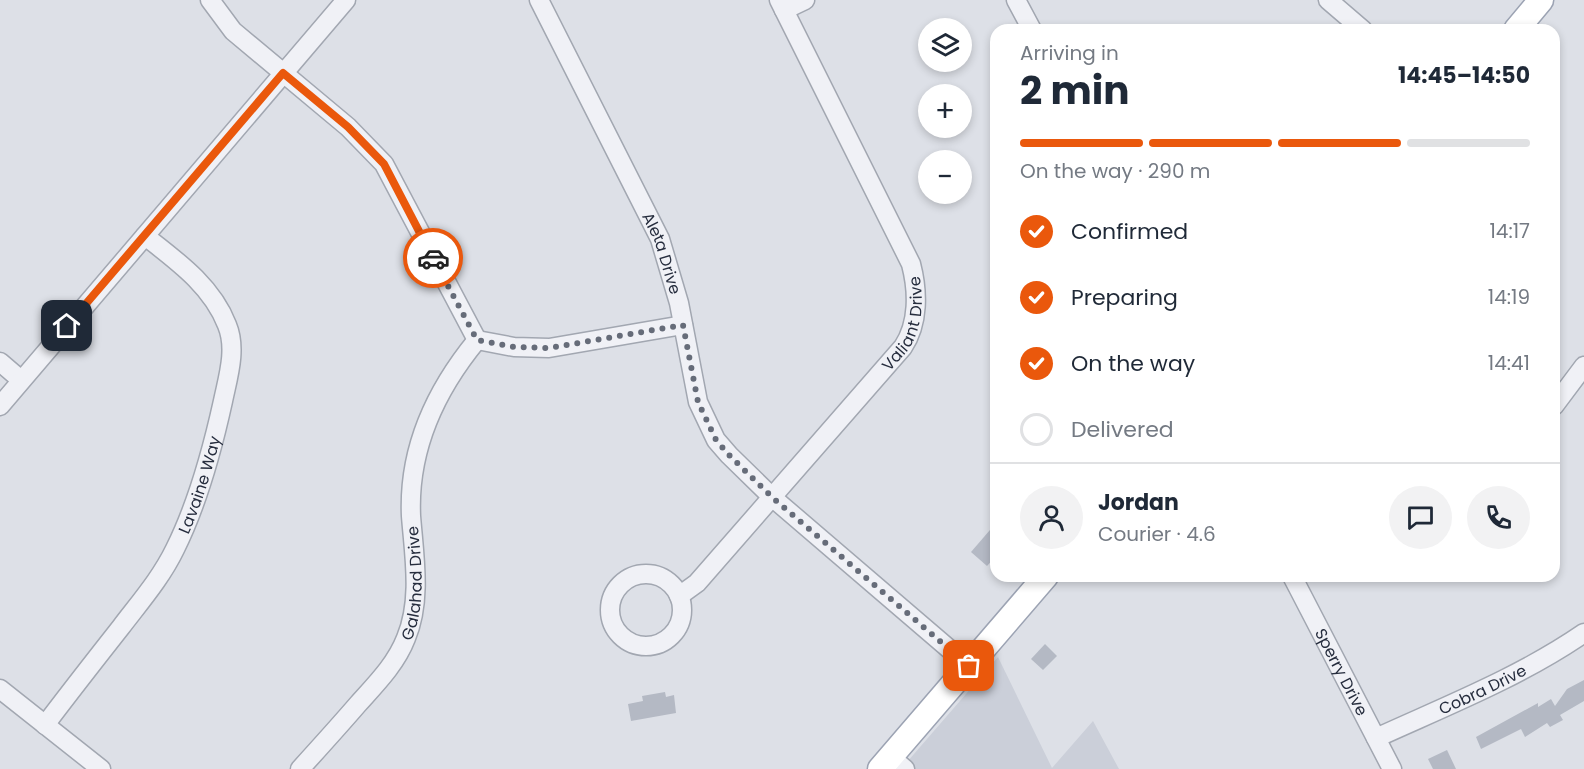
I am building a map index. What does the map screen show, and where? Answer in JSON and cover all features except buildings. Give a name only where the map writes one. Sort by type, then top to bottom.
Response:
[{"type":"main road","points":[[1520,24],[1541,0]]},
{"type":"main road","points":[[892,765],[969,666],[1041,582]]},
{"type":"street","points":[[210,0],[233,31],[348,127],[384,164],[477,340],[514,347],[549,348],[683,325]]},
{"type":"street","points":[[0,406],[346,0]]},
{"type":"street","name":"Aleta Drive","points":[[539,0],[660,239],[674,281],[698,402],[716,440],[773,498],[969,666]]},
{"type":"street","points":[[782,5],[805,0]]},
{"type":"street","points":[[1016,0],[1029,24]]},
{"type":"street","points":[[1328,0],[1356,24]]},
{"type":"street","name":"Valiant Drive","points":[[679,596],[697,584],[903,347],[909,339],[914,321],[916,299],[911,264],[782,5]]},
{"type":"street","name":"Lavaine Way","points":[[45,724],[145,596],[175,550],[191,513],[206,466],[226,384],[231,340],[228,326],[218,305],[182,265],[145,236]]},
{"type":"street","name":"Galahad Drive","points":[[300,769],[385,674],[406,638],[414,601],[412,483],[417,454],[426,421],[440,392],[458,363],[477,340]]},
{"type":"street","points":[[0,362],[21,380]]},
{"type":"street","points":[[1560,398],[1584,366]]},
{"type":"street","points":[[640,574],[652,574],[663,578],[673,586],[679,596],[682,608],[681,620],[676,631],[657,645],[645,647],[622,638],[610,618],[609,606],[613,595],[629,578],[640,574]]},
{"type":"street","name":"Sperry Drive","points":[[1295,582],[1392,769]]},
{"type":"street","name":"Cobra Drive","points":[[1376,738],[1497,683],[1543,659],[1584,633]]},
{"type":"street","points":[[0,689],[101,769]]},
{"type":"shaded area","points":[[998,657],[1052,768],[1093,721],[1119,769],[901,769]]},
{"type":"way so far","points":[[433,258],[477,340],[514,347],[549,348],[683,325],[698,402],[716,440],[773,498],[969,666]]},
{"type":"route","points":[[67,326],[283,73],[348,127],[384,164],[433,258]]}]
